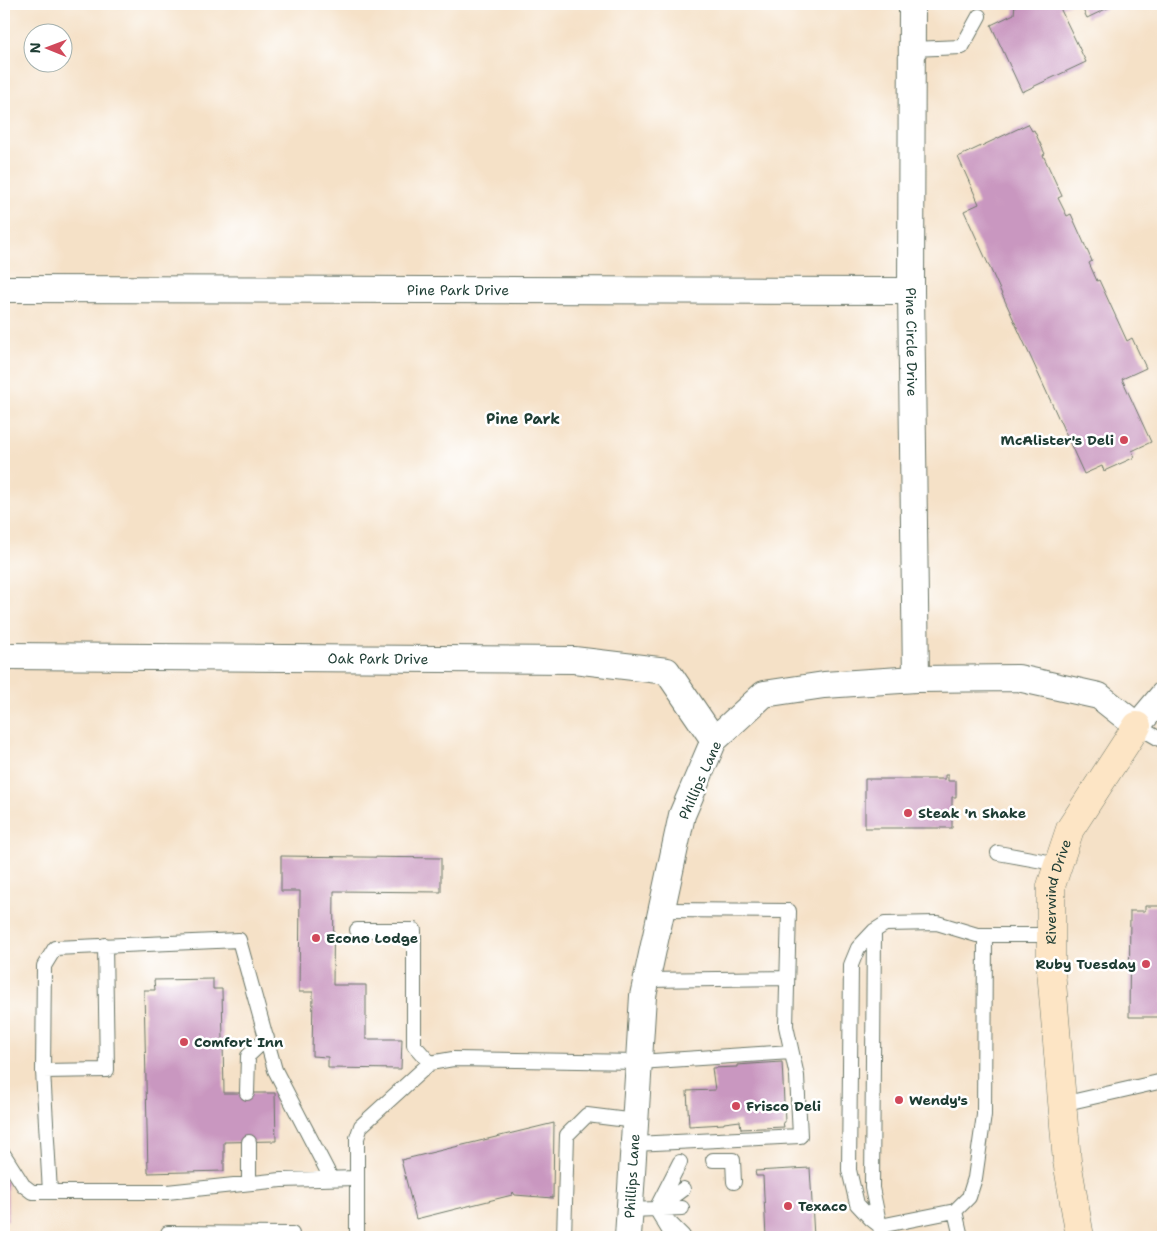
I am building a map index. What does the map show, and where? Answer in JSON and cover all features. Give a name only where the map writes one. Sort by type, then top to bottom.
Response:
[{"type":"street","name":"Pine Circle Drive","points":[[912,4],[910,291],[916,679]]},
{"type":"street","name":"Pine Park Drive","points":[[4,289],[910,291]]},
{"type":"street","name":"Oak Park Drive","points":[[4,656],[565,660],[602,664],[667,672],[714,740]]},
{"type":"street","name":"Phillips Lane","points":[[628,1237],[643,996],[682,815],[714,740],[764,694],[824,685],[916,679],[1018,678],[1098,696],[1138,726]]},
{"type":"street","name":"Riverwind Drive","points":[[1080,1237],[1067,1161],[1051,970],[1052,886],[1070,828],[1138,726],[1163,695]]},
{"type":"lane","points":[[912,49],[962,47],[979,16]]},
{"type":"lane","points":[[1138,726],[1163,741]]},
{"type":"lane","points":[[998,854],[1059,864]]},
{"type":"lane","points":[[564,1237],[567,1135],[587,1115],[634,1132],[800,1136],[797,1076],[790,1052],[786,1026],[789,911],[661,910]]},
{"type":"lane","points":[[881,1232],[857,1204],[849,1170],[851,965],[858,948],[885,924],[937,924],[977,935],[1052,934]]},
{"type":"lane","points":[[357,930],[414,930],[414,1045],[430,1063]]},
{"type":"lane","points":[[874,932],[872,1188],[881,1232]]},
{"type":"lane","points":[[881,1232],[955,1211],[969,1197],[975,1178],[984,1115],[985,935]]},
{"type":"lane","points":[[50,1192],[44,1071],[44,966],[55,948],[105,945],[240,940],[275,1070],[331,1178]]},
{"type":"lane","points":[[44,1071],[107,1070],[105,945]]},
{"type":"lane","points":[[646,980],[787,978]]},
{"type":"lane","points":[[247,1093],[248,1056],[266,1038]]},
{"type":"lane","points":[[357,1237],[356,1138],[361,1126],[430,1063],[454,1058],[639,1062],[790,1052]]},
{"type":"lane","points":[[1062,1104],[1163,1081]]},
{"type":"lane","points":[[248,1183],[249,1142]]},
{"type":"lane","points":[[4,1155],[23,1185],[32,1192],[167,1192],[281,1180],[357,1178]]},
{"type":"lane","points":[[713,1160],[732,1160],[734,1182]]},
{"type":"lane","points":[[656,1209],[680,1162]]},
{"type":"lane","points":[[656,1209],[683,1189]]},
{"type":"lane","points":[[630,1210],[682,1208]]},
{"type":"lane","points":[[656,1209],[678,1237]]},
{"type":"lane","points":[[955,1211],[961,1237]]},
{"type":"lane","points":[[168,1237],[168,1233],[292,1234],[292,1237]]},
{"type":"building","points":[[1015,4],[1071,4],[1060,8],[1086,62],[1022,92],[991,25],[1014,14]]},
{"type":"building","points":[[1080,4],[1111,4],[1112,6],[1087,18]]},
{"type":"building","points":[[1028,124],[1032,131],[1034,130],[1045,154],[1043,155],[1062,196],[1058,198],[1067,216],[1071,214],[1092,261],[1089,263],[1097,281],[1099,280],[1127,341],[1132,338],[1146,368],[1122,379],[1151,442],[1132,451],[1135,457],[1104,471],[1102,466],[1084,474],[964,211],[979,204],[958,157]]},
{"type":"building","name":"Steak 'n Shake","points":[[945,775],[948,775],[948,781],[956,781],[956,797],[952,797],[952,828],[865,828],[865,779],[945,779]]},
{"type":"building","name":"Econo Lodge","points":[[281,856],[441,858],[441,892],[334,891],[333,985],[366,985],[366,1039],[402,1039],[401,1069],[328,1068],[328,1057],[312,1056],[313,992],[299,992],[300,891],[281,891]]},
{"type":"building","name":"Ruby Tuesday","points":[[1145,906],[1163,906],[1163,1017],[1129,1017],[1130,911],[1145,911]]},
{"type":"building","name":"Comfort Inn","points":[[213,979],[213,989],[222,989],[224,1093],[275,1093],[276,1141],[224,1142],[224,1171],[148,1173],[144,990],[155,990],[154,980]]},
{"type":"building","name":"Frisco Deli","points":[[782,1062],[784,1127],[741,1129],[740,1121],[689,1126],[687,1091],[715,1090],[712,1068]]},
{"type":"building","points":[[554,1123],[553,1198],[515,1195],[513,1192],[512,1195],[416,1219],[401,1160]]},
{"type":"building","name":"Texaco","points":[[810,1168],[814,1237],[766,1237],[763,1176],[756,1176],[755,1171]]},
{"type":"building","points":[[4,1180],[7,1180],[8,1220],[4,1221]]},
{"type":"place","name":"McAlister's Deli","points":[[1124,440]]},
{"type":"place","name":"Steak 'n Shake","points":[[908,813]]},
{"type":"place","name":"Econo Lodge","points":[[316,938]]},
{"type":"place","name":"Ruby Tuesday","points":[[1146,964]]},
{"type":"place","name":"Comfort Inn","points":[[184,1042]]},
{"type":"place","name":"Wendy's","points":[[899,1100]]},
{"type":"place","name":"Frisco Deli","points":[[736,1106]]},
{"type":"place","name":"Texaco","points":[[788,1206]]},
{"type":"district","name":"Pine Park","points":[[523,419]]}]
